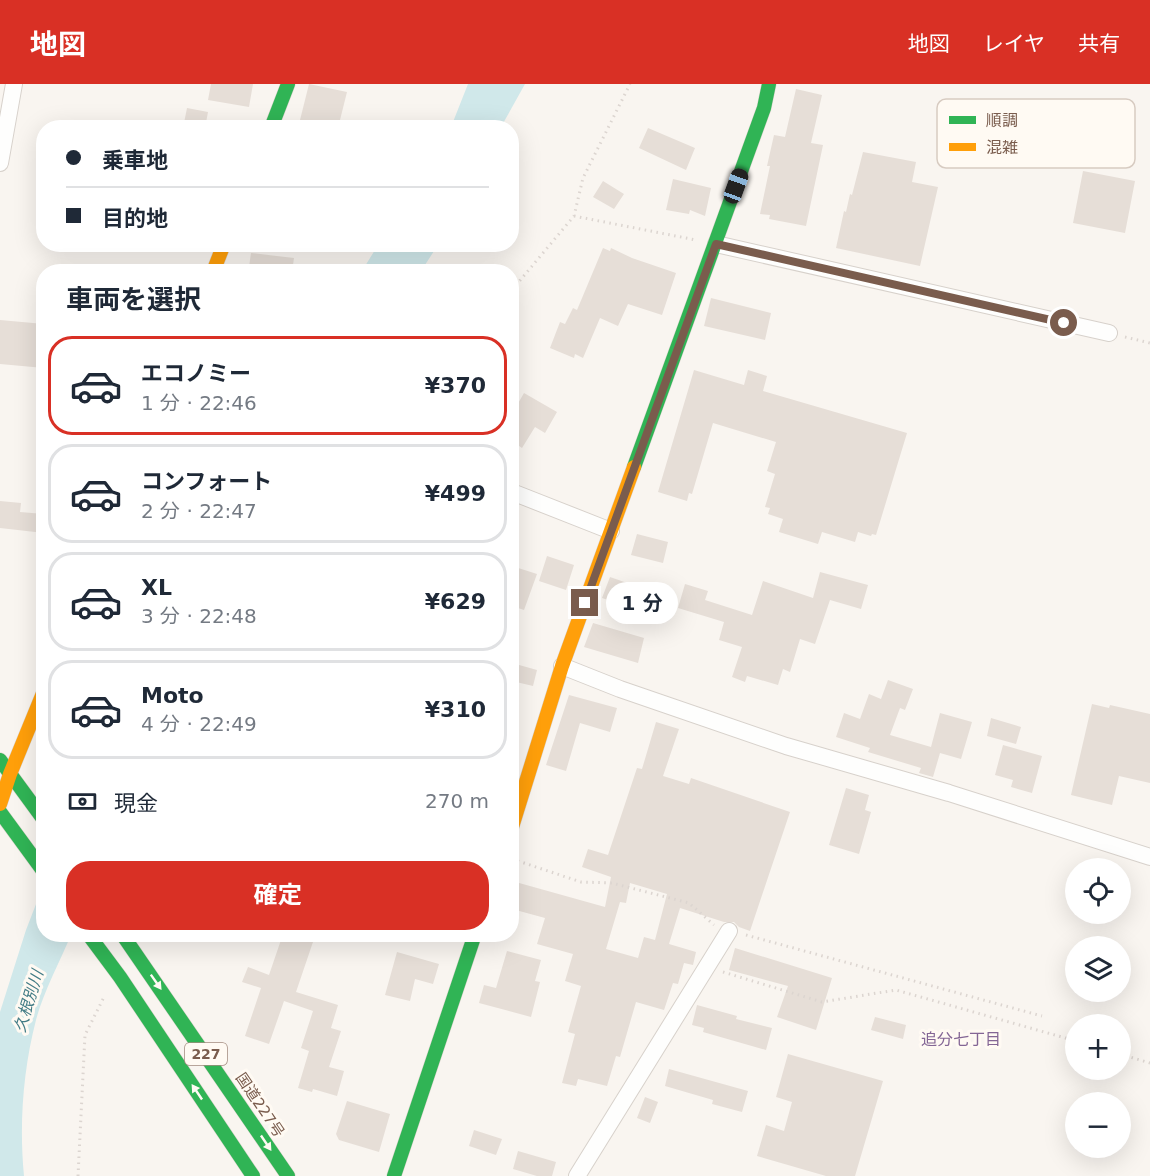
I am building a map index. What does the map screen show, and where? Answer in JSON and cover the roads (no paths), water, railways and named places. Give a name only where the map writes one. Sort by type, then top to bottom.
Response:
[{"type":"main road","points":[[274,120],[288,84]]},
{"type":"main road","points":[[519,791],[562,666],[716,244],[764,108],[769,84]]},
{"type":"main road","points":[[0,804],[36,711]]},
{"type":"main road","points":[[0,760],[36,810]]},
{"type":"main road","points":[[0,812],[36,862]]},
{"type":"main road","name":"227","points":[[94,942],[120,977],[253,1176]]},
{"type":"main road","name":"国道227号","points":[[127,942],[288,1176]]},
{"type":"main road","points":[[394,1176],[472,942]]},
{"type":"street","points":[[0,164],[14,84]]},
{"type":"street","points":[[716,244],[1109,333]]},
{"type":"street","points":[[519,495],[611,531]]},
{"type":"street","points":[[562,666],[620,689],[786,746],[949,793],[1150,856]]},
{"type":"street","points":[[577,1176],[729,931]]},
{"type":"water","points":[[468,84],[525,84],[505,120],[454,120]]},
{"type":"water","points":[[374,252],[433,252],[426,264],[366,264]]},
{"type":"water","name":"久根別川","points":[[36,904],[36,942],[68,942],[43,999],[28,1058],[23,1098],[24,1176],[0,1176],[0,1012]]},
{"type":"district","name":"追分七丁目","points":[[961,1039]]}]
